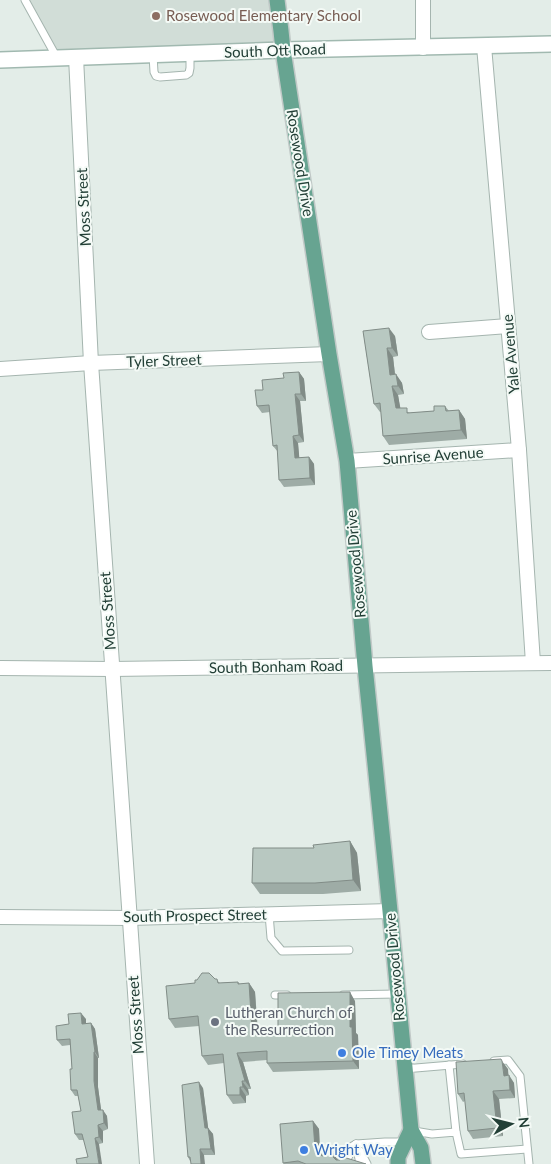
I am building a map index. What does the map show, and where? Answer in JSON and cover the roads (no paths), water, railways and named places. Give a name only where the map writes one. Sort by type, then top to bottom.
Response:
[{"type":"main road","name":"Rosewood Drive","points":[[277,0],[282,31],[282,50],[347,461],[404,1069],[408,1136],[398,1157],[398,1164]]},
{"type":"main road","name":"Rosewood Drive","points":[[408,1136],[421,1148],[423,1164]]},
{"type":"street","points":[[422,0],[423,48]]},
{"type":"street","name":"South Ott Road","points":[[0,60],[282,50],[551,44]]},
{"type":"street","name":"Yale Avenue","points":[[484,46],[519,450],[533,663]]},
{"type":"street","name":"Moss Street","points":[[76,58],[92,363],[147,1164]]},
{"type":"street","points":[[429,332],[508,326]]},
{"type":"street","name":"Tyler Street","points":[[0,369],[92,363],[329,354]]},
{"type":"street","name":"Sunrise Avenue","points":[[347,461],[519,450]]},
{"type":"street","name":"South Bonham Road","points":[[0,668],[112,669],[551,663]]},
{"type":"street","name":"South Prospect Street","points":[[0,917],[130,918],[390,911]]},
{"type":"lane","points":[[25,0],[57,58]]},
{"type":"lane","points":[[153,54],[154,72],[156,76],[160,77],[186,75],[189,73],[190,53]]},
{"type":"lane","points":[[270,914],[271,938],[282,951],[349,950]]},
{"type":"lane","points":[[333,995],[398,994]]},
{"type":"lane","points":[[275,995],[294,995]]},
{"type":"lane","points":[[488,1062],[508,1060],[520,1076],[529,1164]]},
{"type":"lane","points":[[404,1069],[469,1064]]},
{"type":"lane","points":[[450,1065],[456,1132],[461,1154],[527,1149]]},
{"type":"lane","points":[[329,1159],[356,1144],[384,1142],[408,1136],[456,1132]]},
{"type":"lane","points":[[344,1164],[356,1144]]},
{"type":"lane","points":[[356,1144],[360,1164]]},
{"type":"lane","points":[[356,1144],[366,1164]]},
{"type":"place","name":"Rosewood Elementary School","points":[[156,16]]},
{"type":"place","name":"Lutheran Church of the Resurrection","points":[[215,1022]]},
{"type":"place","name":"Ole Timey Meats","points":[[342,1053]]},
{"type":"place","name":"Wright Way","points":[[304,1150]]}]
